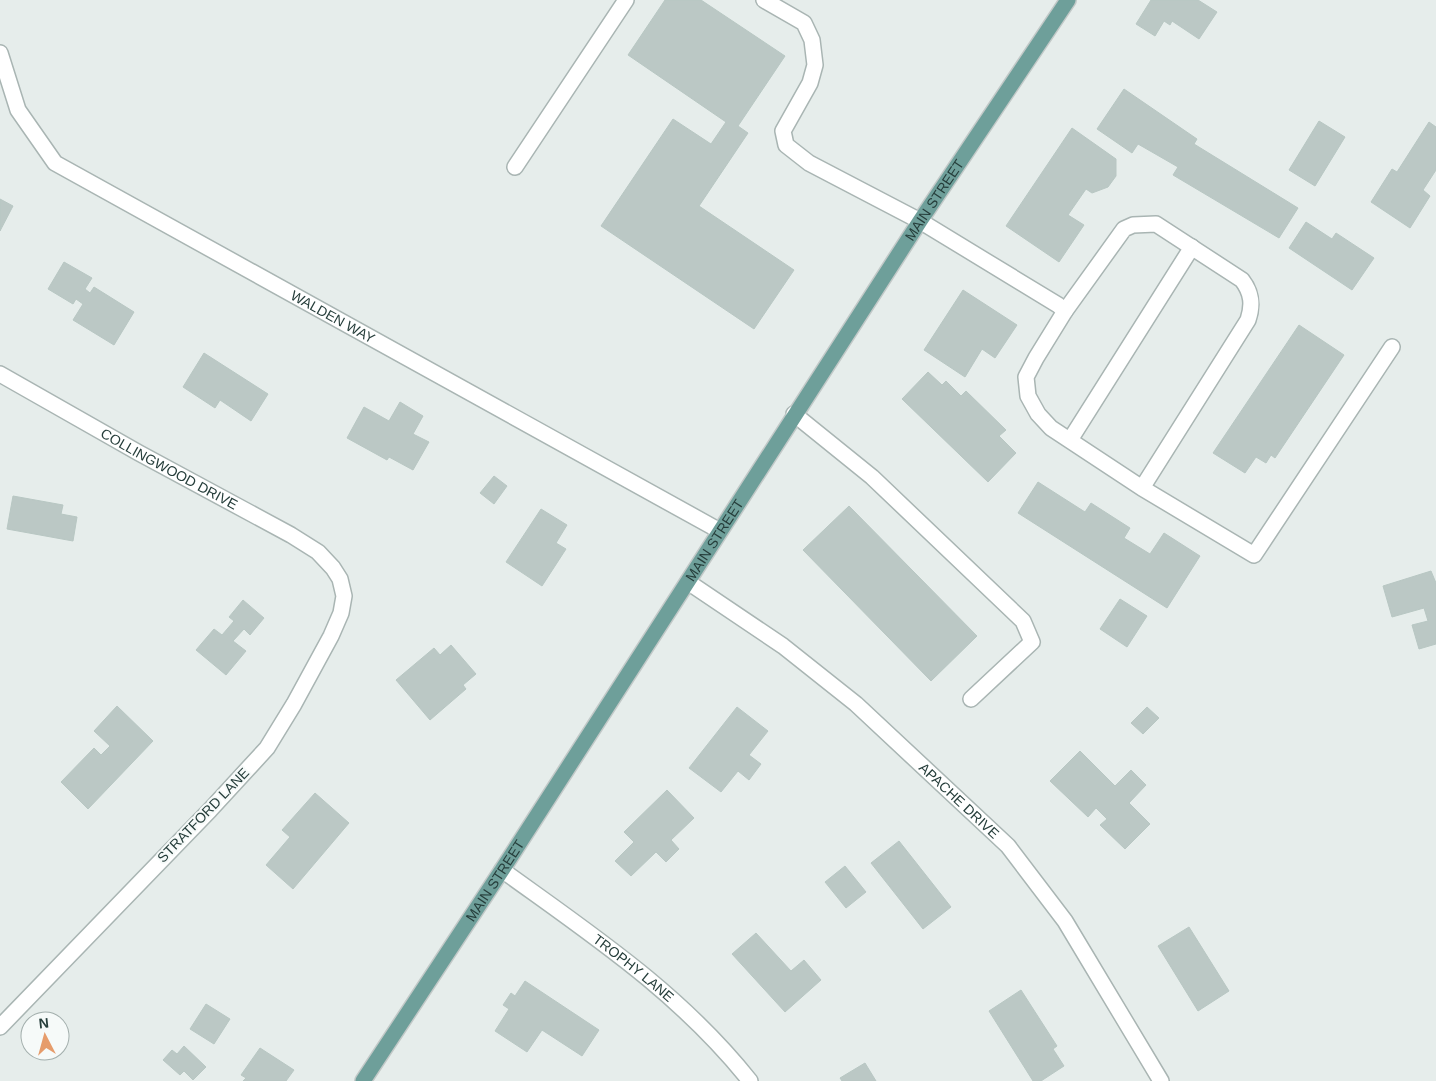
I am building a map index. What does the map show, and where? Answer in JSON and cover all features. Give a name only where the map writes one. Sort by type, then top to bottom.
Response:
[{"type":"main road","name":"MAIN STREET","points":[[363,1081],[502,870],[794,414],[1068,0]]},
{"type":"street","points":[[514,167],[626,0]]},
{"type":"street","points":[[764,0],[804,23],[812,40],[815,65],[810,84],[783,131],[786,145],[809,163],[920,221],[1065,311]]},
{"type":"street","name":"WALDEN WAY","points":[[0,53],[18,110],[55,163],[720,531]]},
{"type":"street","points":[[1142,488],[1248,320],[1252,309],[1248,288],[1242,280],[1156,224],[1134,225],[1124,229],[1065,311],[1026,377],[1028,396],[1038,414],[1051,428],[1142,488],[1254,555],[1392,347]]},
{"type":"street","points":[[1070,440],[1192,247]]},
{"type":"street","name":"COLLINGWOOD DRIVE","points":[[0,374],[139,453],[291,535],[318,552],[334,570]]},
{"type":"street","points":[[794,414],[872,477],[1023,621],[1032,642],[971,699]]},
{"type":"street","name":"STRATFORD LANE","points":[[0,1027],[210,810],[266,748],[299,695],[331,636],[341,613],[344,596],[340,579],[334,570]]},
{"type":"street","name":"APACHE DRIVE","points":[[688,582],[783,646],[856,704],[1008,846],[1065,921],[1161,1081]]},
{"type":"street","name":"TROPHY LANE","points":[[502,870],[630,962],[696,1020],[750,1081]]},
{"type":"building","points":[[665,0],[701,0],[785,56],[738,126],[748,133],[699,206],[794,270],[754,329],[601,226],[673,119],[711,144],[726,122],[628,55]]},
{"type":"building","points":[[1151,0],[1198,0],[1217,12],[1199,39],[1172,21],[1170,25],[1164,21],[1155,36],[1136,24]]},
{"type":"building","points":[[1124,89],[1197,139],[1194,144],[1298,208],[1279,238],[1173,175],[1178,167],[1138,144],[1132,153],[1097,129]]},
{"type":"building","points":[[1319,121],[1345,137],[1315,186],[1289,170]]},
{"type":"building","points":[[1429,122],[1436,127],[1436,170],[1423,190],[1430,196],[1410,228],[1371,202],[1392,169],[1397,172]]},
{"type":"building","points":[[1072,128],[1116,159],[1116,176],[1108,187],[1092,193],[1086,189],[1068,215],[1084,225],[1059,262],[1006,226]]},
{"type":"building","points":[[0,199],[13,206],[0,231]]},
{"type":"building","points":[[1306,222],[1332,239],[1336,233],[1374,258],[1352,290],[1289,248]]},
{"type":"building","points":[[64,262],[92,278],[85,289],[90,293],[94,287],[134,312],[114,345],[73,320],[83,304],[76,299],[73,304],[48,289]]},
{"type":"building","points":[[963,290],[1017,325],[995,358],[982,349],[965,377],[924,350]]},
{"type":"building","points":[[1299,325],[1344,355],[1275,458],[1271,455],[1266,463],[1256,457],[1245,473],[1213,453]]},
{"type":"building","points":[[204,353],[268,394],[251,421],[220,400],[215,408],[183,387]]},
{"type":"building","points":[[928,372],[942,385],[946,381],[961,396],[966,391],[1006,430],[999,436],[1016,453],[988,482],[902,399]]},
{"type":"building","points":[[400,402],[423,416],[413,434],[429,442],[413,470],[389,457],[387,460],[347,438],[364,407],[389,421]]},
{"type":"building","points":[[494,476],[507,486],[494,504],[480,493]]},
{"type":"building","points":[[1038,482],[1085,512],[1091,503],[1130,528],[1124,538],[1150,554],[1164,533],[1200,556],[1167,608],[1018,513]]},
{"type":"building","points":[[13,496],[63,505],[61,514],[77,517],[73,541],[7,529]]},
{"type":"building","points":[[849,506],[977,636],[931,681],[803,550]]},
{"type":"building","points":[[541,509],[567,525],[556,543],[566,549],[542,586],[506,562]]},
{"type":"building","points":[[1431,571],[1436,583],[1436,644],[1419,649],[1412,625],[1428,621],[1424,608],[1392,617],[1383,586]]},
{"type":"building","points":[[1120,599],[1147,616],[1127,647],[1100,629]]},
{"type":"building","points":[[243,600],[264,618],[250,635],[244,629],[233,641],[246,651],[226,675],[196,650],[214,629],[222,635],[234,621],[229,617]]},
{"type":"building","points":[[451,645],[476,674],[463,685],[466,689],[430,720],[396,680],[434,648],[440,655]]},
{"type":"building","points":[[117,706],[153,741],[88,809],[61,782],[94,748],[101,755],[110,746],[94,731]]},
{"type":"building","points":[[737,707],[768,731],[749,755],[761,764],[749,780],[738,771],[721,792],[689,768]]},
{"type":"building","points":[[1147,707],[1159,718],[1143,734],[1131,723]]},
{"type":"building","points":[[1080,751],[1115,786],[1131,770],[1146,785],[1129,803],[1150,824],[1125,849],[1100,825],[1107,819],[1096,808],[1088,817],[1050,781]]},
{"type":"building","points":[[667,790],[694,818],[671,840],[679,849],[666,862],[656,852],[631,876],[615,861],[634,842],[624,832]]},
{"type":"building","points":[[315,793],[349,823],[293,889],[266,865],[290,837],[282,830]]},
{"type":"building","points":[[899,841],[951,907],[923,929],[871,863]]},
{"type":"building","points":[[845,866],[866,892],[846,908],[825,882]]},
{"type":"building","points":[[1189,927],[1229,991],[1198,1011],[1158,946]]},
{"type":"building","points":[[756,933],[791,971],[804,960],[821,980],[785,1012],[732,954]]},
{"type":"building","points":[[525,981],[599,1030],[582,1056],[542,1030],[527,1052],[495,1031],[509,1009],[503,1005],[511,993],[515,996]]},
{"type":"building","points":[[1021,990],[1057,1046],[1053,1049],[1064,1066],[1041,1081],[1033,1081],[989,1011]]},
{"type":"building","points":[[206,1004],[230,1019],[214,1044],[190,1029]]},
{"type":"building","points":[[184,1046],[206,1067],[193,1080],[184,1071],[180,1075],[163,1060],[172,1050],[177,1054]]},
{"type":"building","points":[[260,1048],[294,1070],[286,1081],[243,1081],[246,1078],[241,1075]]},
{"type":"building","points":[[865,1063],[876,1081],[842,1081],[840,1078]]}]
